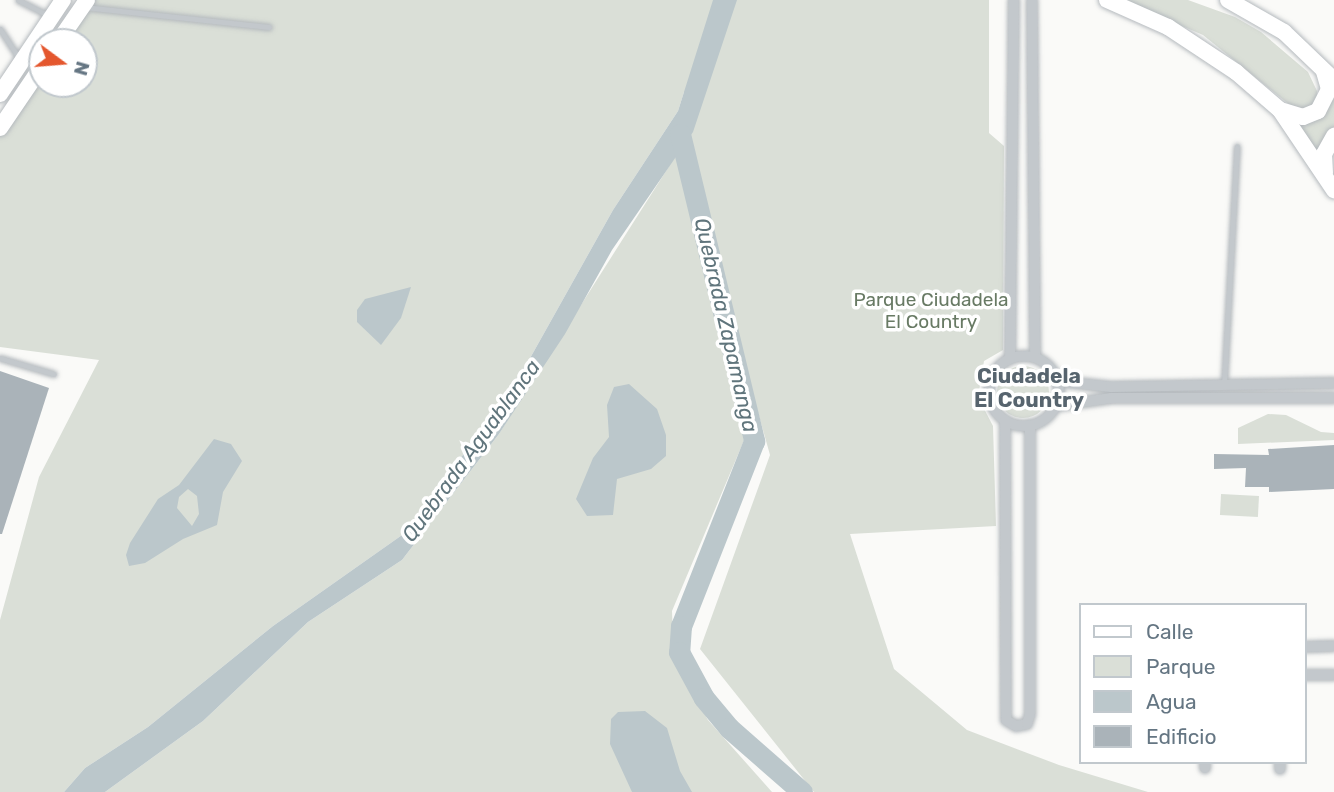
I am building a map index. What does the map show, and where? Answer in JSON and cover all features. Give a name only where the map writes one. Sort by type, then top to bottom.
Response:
[{"type":"main road","points":[[0,94],[64,0]]},
{"type":"main road","points":[[1107,0],[1198,44],[1280,110],[1334,190]]},
{"type":"main road","points":[[1228,0],[1284,32],[1334,80]]},
{"type":"main road","points":[[67,28],[85,2]]},
{"type":"main road","points":[[1280,110],[1303,117],[1324,105],[1328,81],[1320,66]]},
{"type":"main road","points":[[0,128],[28,87]]},
{"type":"main road","points":[[1325,173],[1324,154],[1334,136]]},
{"type":"street","points":[[1010,359],[1014,0]]},
{"type":"street","points":[[1032,0],[1035,357]]},
{"type":"street","points":[[1035,357],[1049,366],[1057,381],[1055,405],[1045,419],[1030,425],[1005,420],[994,408],[989,392],[997,369],[1010,359],[1035,357]]},
{"type":"street","points":[[1057,381],[1111,387],[1334,383]]},
{"type":"street","points":[[1055,405],[1092,398],[1334,398]]},
{"type":"street","points":[[1005,420],[1006,720],[1016,726],[1027,724],[1030,714],[1030,425]]},
{"type":"street","points":[[1306,647],[1334,646]]},
{"type":"street","points":[[1306,675],[1334,675]]},
{"type":"lane","points":[[18,0],[52,17]]},
{"type":"lane","points":[[85,2],[269,27]]},
{"type":"lane","points":[[0,29],[16,47],[21,64]]},
{"type":"lane","points":[[1224,385],[1237,146]]},
{"type":"lane","points":[[0,358],[54,374]]},
{"type":"lane","points":[[1203,386],[1204,398]]},
{"type":"green space","name":"Parque Ciudadela El Country","points":[[82,0],[989,0],[989,133],[1004,146],[1003,350],[984,361],[978,397],[993,426],[996,526],[850,534],[894,669],[967,730],[1059,765],[1148,792],[814,792],[700,649],[770,455],[701,210],[745,438],[672,611],[674,661],[708,720],[772,792],[105,792],[203,721],[308,622],[402,560],[499,434],[680,149],[694,183],[684,146],[684,92],[678,111],[613,210],[529,360],[412,528],[273,626],[148,727],[85,768],[64,792],[0,792],[0,620],[39,477],[99,360],[0,347],[0,123],[28,81],[28,98],[98,98],[98,28],[63,28]]},
{"type":"green space","points":[[1121,0],[1188,0],[1235,17],[1261,32],[1308,72],[1317,91],[1317,103],[1310,109],[1296,110],[1203,35]]},
{"type":"green space","points":[[1334,86],[1334,128],[1328,133],[1321,157],[1297,125],[1320,119]]},
{"type":"green space","points":[[1023,366],[1033,368],[1041,374],[1047,382],[1047,402],[1041,410],[1033,416],[1023,418],[1013,416],[1005,410],[999,402],[997,392],[999,382],[1005,374],[1013,368]]},
{"type":"green space","points":[[1268,414],[1286,415],[1321,432],[1334,433],[1334,440],[1238,444],[1238,428]]},
{"type":"green space","points":[[1221,494],[1259,496],[1258,517],[1220,515]]},
{"type":"water","name":"Quebrada Aguablanca","points":[[713,0],[737,0],[693,132],[612,250],[565,334],[499,434],[402,560],[308,622],[203,721],[105,792],[64,792],[85,768],[148,727],[273,626],[412,528],[529,360],[613,210],[678,111]]},
{"type":"water","points":[[411,287],[401,318],[381,345],[357,322],[357,310],[365,299]]},
{"type":"water","points":[[629,384],[657,409],[666,435],[666,456],[651,469],[617,479],[613,515],[587,516],[576,499],[593,458],[609,437],[607,405],[614,387]]},
{"type":"water","points":[[214,439],[231,444],[242,461],[223,492],[217,525],[183,539],[145,563],[129,566],[126,555],[130,543],[158,499],[179,485]],"holes":[[[188,489],[197,496],[199,514],[192,526],[177,508],[179,497]]]},
{"type":"water","points":[[645,711],[667,728],[680,771],[692,792],[632,792],[610,744],[611,719],[618,712]]},
{"type":"building","points":[[0,371],[49,388],[2,534],[0,534]]},
{"type":"building","points":[[1334,445],[1334,489],[1269,492],[1269,487],[1245,487],[1246,468],[1214,469],[1214,454],[1269,455],[1268,449]]},
{"type":"waterway","name":"Quebrada Zapamanga","points":[[680,134],[754,441],[681,626],[679,652],[704,698],[729,728],[802,792]]},
{"type":"district","name":"Ciudadela El Country","points":[[1029,388]]}]
